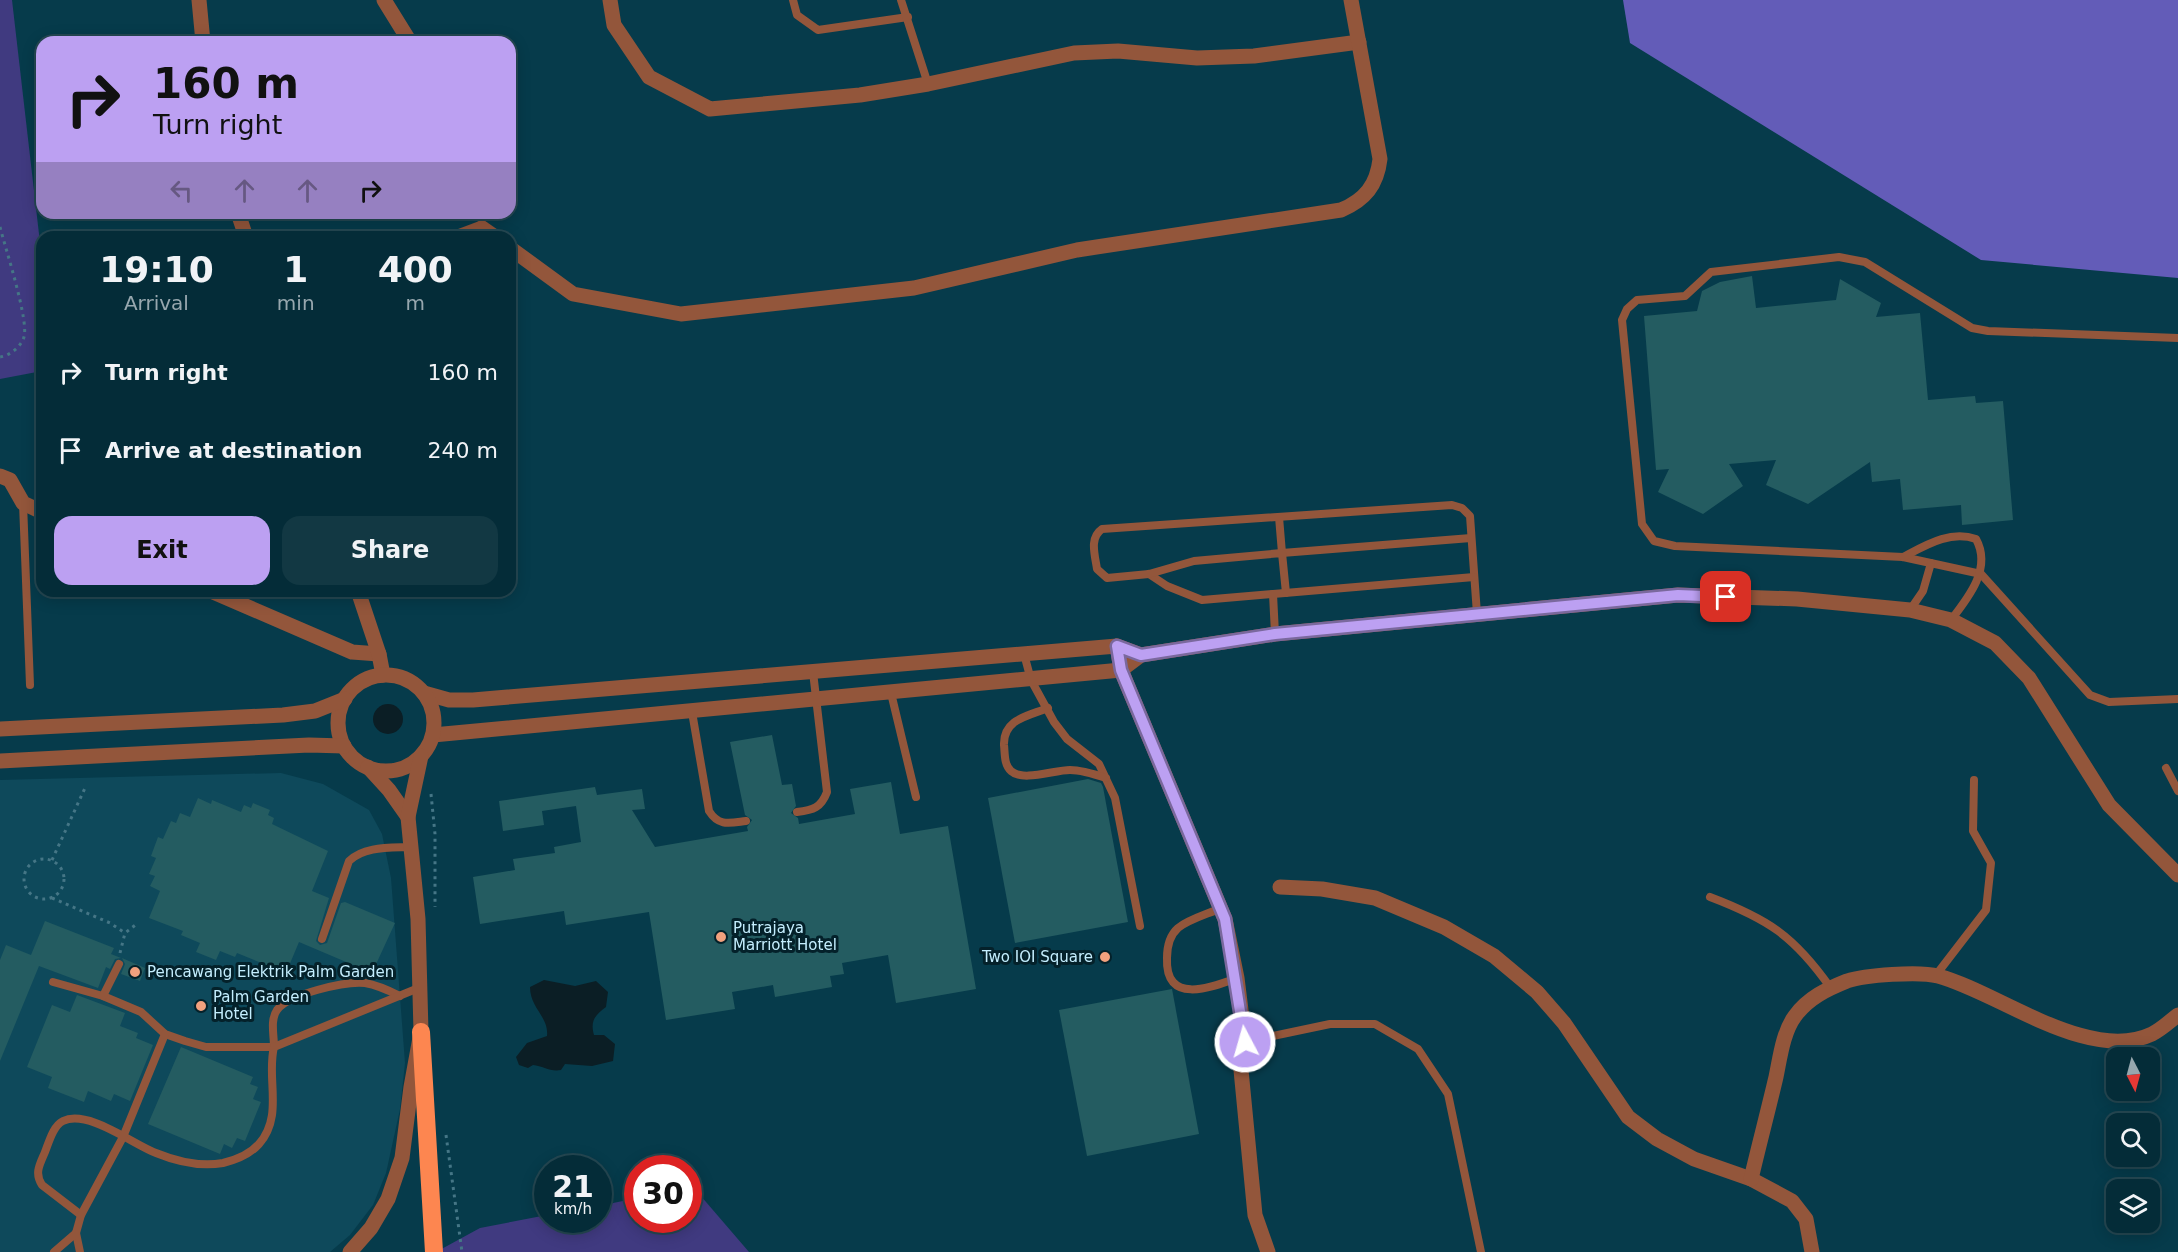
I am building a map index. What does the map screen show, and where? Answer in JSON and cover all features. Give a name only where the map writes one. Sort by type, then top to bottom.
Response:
[{"type":"highway","points":[[421,1032],[434,1252]]},
{"type":"street","points":[[199,0],[202,36]]},
{"type":"street","points":[[384,0],[406,36]]},
{"type":"street","points":[[610,0],[614,25],[649,77],[710,109],[860,95],[928,84],[1074,53],[1118,51],[1197,58],[1254,56],[1359,42]]},
{"type":"street","points":[[516,252],[573,294],[681,314],[914,288],[1077,250],[1341,210],[1357,203],[1370,191],[1378,177],[1380,159],[1351,0]]},
{"type":"street","points":[[466,231],[482,220]]},
{"type":"street","points":[[0,476],[10,480],[23,503],[36,509]]},
{"type":"street","points":[[433,735],[815,701],[1121,670],[1141,655],[1275,634],[1678,595],[1797,599],[1910,610],[1951,620],[1995,643],[2029,678],[2109,805],[2178,875]]},
{"type":"street","points":[[225,597],[352,652],[379,654]]},
{"type":"street","points":[[360,597],[379,654],[383,675]]},
{"type":"street","points":[[0,729],[199,721],[315,711],[345,699],[361,682],[383,675],[405,680],[424,693],[449,700],[1117,646],[1141,655]]},
{"type":"street","points":[[1117,646],[1121,670],[1221,908],[1237,978],[1245,1042],[1241,1070],[1254,1204],[1268,1252]]},
{"type":"street","points":[[350,1252],[370,1228],[388,1199],[402,1158],[421,1032],[421,987],[408,818],[421,756],[433,735],[434,720],[431,706],[424,693]]},
{"type":"street","points":[[345,699],[338,722],[344,746],[389,790],[408,818]]},
{"type":"street","points":[[0,761],[344,746]]},
{"type":"street","points":[[368,767],[386,771],[404,767],[421,756]]},
{"type":"street","points":[[1280,887],[1322,889],[1374,898],[1444,927],[1494,956],[1537,992],[1564,1023],[1628,1117],[1657,1139],[1694,1159],[1751,1179],[1792,1201],[1806,1219],[1812,1252]]},
{"type":"street","points":[[1751,1179],[1783,1046],[1794,1017],[1810,999],[1830,987],[1856,978],[1892,974],[1936,975],[2063,1030],[2110,1041],[2133,1040],[2154,1033],[2178,1014]]},
{"type":"lane","points":[[793,0],[797,15],[818,30],[908,17]]},
{"type":"lane","points":[[902,0],[928,84]]},
{"type":"lane","points":[[2178,338],[1988,331],[1972,328],[1865,262],[1846,257],[1711,272],[1685,296],[1637,300],[1627,309],[1622,320],[1642,524],[1654,541],[1675,546],[1904,557],[1981,574],[2090,695],[2109,702],[2178,699]]},
{"type":"lane","points":[[23,503],[30,685]]},
{"type":"lane","points":[[1471,538],[1194,561],[1149,574],[1107,578],[1100,575],[1097,569],[1094,539],[1096,533],[1102,529],[1452,505],[1462,508],[1470,516],[1477,614]]},
{"type":"lane","points":[[1280,517],[1286,593]]},
{"type":"lane","points":[[1904,557],[1935,540],[1967,536],[1976,539],[1982,550],[1981,574],[1951,620]]},
{"type":"lane","points":[[1910,610],[1923,591],[1931,563]]},
{"type":"lane","points":[[1149,574],[1167,586],[1202,600],[1474,577]]},
{"type":"lane","points":[[1273,594],[1275,634]]},
{"type":"lane","points":[[1024,654],[1031,680],[1054,722],[1067,739],[1099,764],[1115,798],[1140,926]]},
{"type":"lane","points":[[797,812],[813,810],[822,804],[827,792],[813,672]]},
{"type":"lane","points":[[891,693],[916,797]]},
{"type":"lane","points":[[1048,708],[1009,724],[1004,733],[1006,764],[1012,772],[1022,776],[1070,770],[1106,778]]},
{"type":"lane","points":[[692,712],[710,811],[715,820],[726,824],[746,821]]},
{"type":"lane","points":[[2166,768],[2178,791]]},
{"type":"lane","points":[[1936,975],[1986,910],[1991,863],[1973,831],[1974,780]]},
{"type":"lane","points":[[322,939],[348,861],[356,854],[368,850],[411,846]]},
{"type":"lane","points":[[1710,897],[1738,908],[1781,931],[1812,962],[1830,987]]},
{"type":"lane","points":[[1221,908],[1179,927],[1170,939],[1166,970],[1173,983],[1183,988],[1199,990],[1237,978]]},
{"type":"lane","points":[[103,996],[120,964]]},
{"type":"lane","points":[[53,982],[103,996],[141,1012],[165,1034],[206,1047],[274,1047],[359,1010],[421,987]]},
{"type":"lane","points":[[81,1215],[42,1185],[37,1178],[37,1169],[56,1127],[64,1120],[74,1119],[104,1126],[155,1153],[192,1164],[211,1165],[245,1155],[259,1144],[272,1114],[273,1022],[277,1011],[287,1001],[310,992],[362,983],[380,987],[400,996]]},
{"type":"lane","points":[[1245,1042],[1330,1024],[1375,1024],[1418,1049],[1448,1094],[1480,1252]]},
{"type":"lane","points":[[80,1252],[76,1233],[81,1215],[123,1137],[165,1034]]},
{"type":"lane","points":[[54,1252],[76,1233]]},
{"type":"path","points":[[0,227],[22,316],[24,336],[17,348],[0,357]]},
{"type":"path","points":[[52,860],[85,788]]},
{"type":"path","points":[[430,792],[435,834],[434,917]]},
{"type":"path","points":[[45,858],[52,860],[58,864],[65,876],[62,890],[52,898],[45,900],[32,895],[24,878],[28,866],[33,862],[45,858]]},
{"type":"path","points":[[52,898],[110,923],[125,933]]},
{"type":"path","points":[[120,964],[120,945],[125,933],[138,923]]},
{"type":"path","points":[[445,1129],[462,1252]]},
{"type":"shaded area","points":[[0,0],[12,0],[39,231],[36,231],[36,372],[0,379]]},
{"type":"shaded area","points":[[1623,0],[2178,0],[2178,278],[1981,260],[1630,43]]},
{"type":"shaded area","points":[[388,704],[399,708],[403,719],[399,730],[388,734],[377,730],[373,719],[377,708]]},
{"type":"shaded area","name":"Palm Garden Hotel","points":[[281,773],[323,784],[369,810],[382,834],[391,878],[405,1063],[400,1109],[386,1173],[373,1205],[350,1235],[330,1252],[0,1252],[0,780]]},
{"type":"shaded area","points":[[544,980],[575,986],[596,981],[608,992],[606,1007],[594,1019],[593,1030],[594,1035],[604,1035],[615,1044],[613,1061],[592,1066],[565,1064],[561,1070],[550,1070],[533,1065],[528,1068],[519,1065],[516,1057],[527,1043],[547,1036],[545,1023],[533,1001],[530,987]]},
{"type":"shaded area","points":[[702,1197],[749,1252],[436,1252],[480,1228],[534,1218],[534,1233],[612,1233],[612,1203],[624,1201],[624,1233],[702,1233]]},
{"type":"building","points":[[1752,276],[1756,308],[1836,300],[1840,279],[1881,303],[1876,317],[1920,313],[1928,400],[1975,396],[1976,403],[2003,401],[2013,520],[1962,525],[1961,505],[1903,510],[1900,479],[1872,482],[1870,462],[1808,504],[1766,485],[1776,460],[1729,464],[1743,486],[1703,514],[1658,492],[1669,469],[1656,470],[1644,316],[1697,311],[1702,291],[1720,282]]},
{"type":"building","points":[[772,735],[782,785],[792,784],[796,806],[791,813],[798,818],[799,824],[855,814],[850,789],[891,782],[900,834],[948,826],[976,989],[896,1003],[888,955],[842,963],[844,974],[830,976],[832,987],[775,997],[773,985],[732,992],[735,1009],[666,1020],[649,912],[566,925],[564,911],[480,924],[473,877],[515,870],[513,859],[555,853],[554,847],[581,842],[576,806],[542,811],[544,825],[503,831],[499,801],[595,787],[597,795],[642,789],[645,809],[632,810],[655,847],[748,831],[747,827],[752,820],[745,815],[730,742]]},
{"type":"building","points":[[1088,779],[1101,783],[1103,787],[1128,922],[1015,943],[988,798]]},
{"type":"building","points":[[198,798],[211,804],[212,800],[241,812],[244,805],[251,808],[253,803],[270,810],[268,815],[274,818],[272,824],[328,851],[312,891],[329,898],[316,941],[320,945],[327,943],[341,903],[345,902],[395,923],[372,973],[299,942],[286,973],[237,953],[235,957],[220,951],[216,960],[196,952],[200,943],[181,935],[183,931],[149,918],[160,891],[150,886],[155,876],[149,874],[156,858],[151,856],[158,837],[163,839],[171,821],[176,823],[180,813],[190,817]]},
{"type":"building","points":[[45,921],[114,948],[111,954],[121,958],[115,959],[110,969],[106,967],[98,988],[39,966],[0,1061],[0,960],[6,945],[31,955]]},
{"type":"building","name":"Pencawang Elektrik Palm Garden","points":[[122,958],[145,968],[140,981],[121,974],[125,964]]},
{"type":"building","points":[[1172,989],[1199,1134],[1087,1156],[1059,1010]]},
{"type":"building","points":[[77,995],[125,1013],[120,1026],[138,1033],[136,1038],[153,1045],[130,1101],[114,1094],[111,1101],[88,1091],[84,1102],[48,1088],[52,1077],[27,1067],[52,1005],[70,1012]]},
{"type":"building","points":[[181,1047],[253,1077],[250,1084],[258,1087],[253,1099],[261,1102],[245,1141],[237,1138],[232,1148],[224,1144],[220,1154],[148,1124]]},
{"type":"place","name":"Putrajaya Marriott Hotel","points":[[721,937]]},
{"type":"place","name":"Two IOI Square","points":[[1105,957]]},
{"type":"place","name":"Pencawang Elektrik Palm Garden","points":[[135,972]]},
{"type":"place","name":"Palm Garden Hotel","points":[[201,1006]]},
{"type":"route","points":[[1245,1042],[1237,978],[1225,919],[1184,816],[1121,670],[1117,646],[1141,655],[1275,634],[1678,595],[1726,597]]}]
